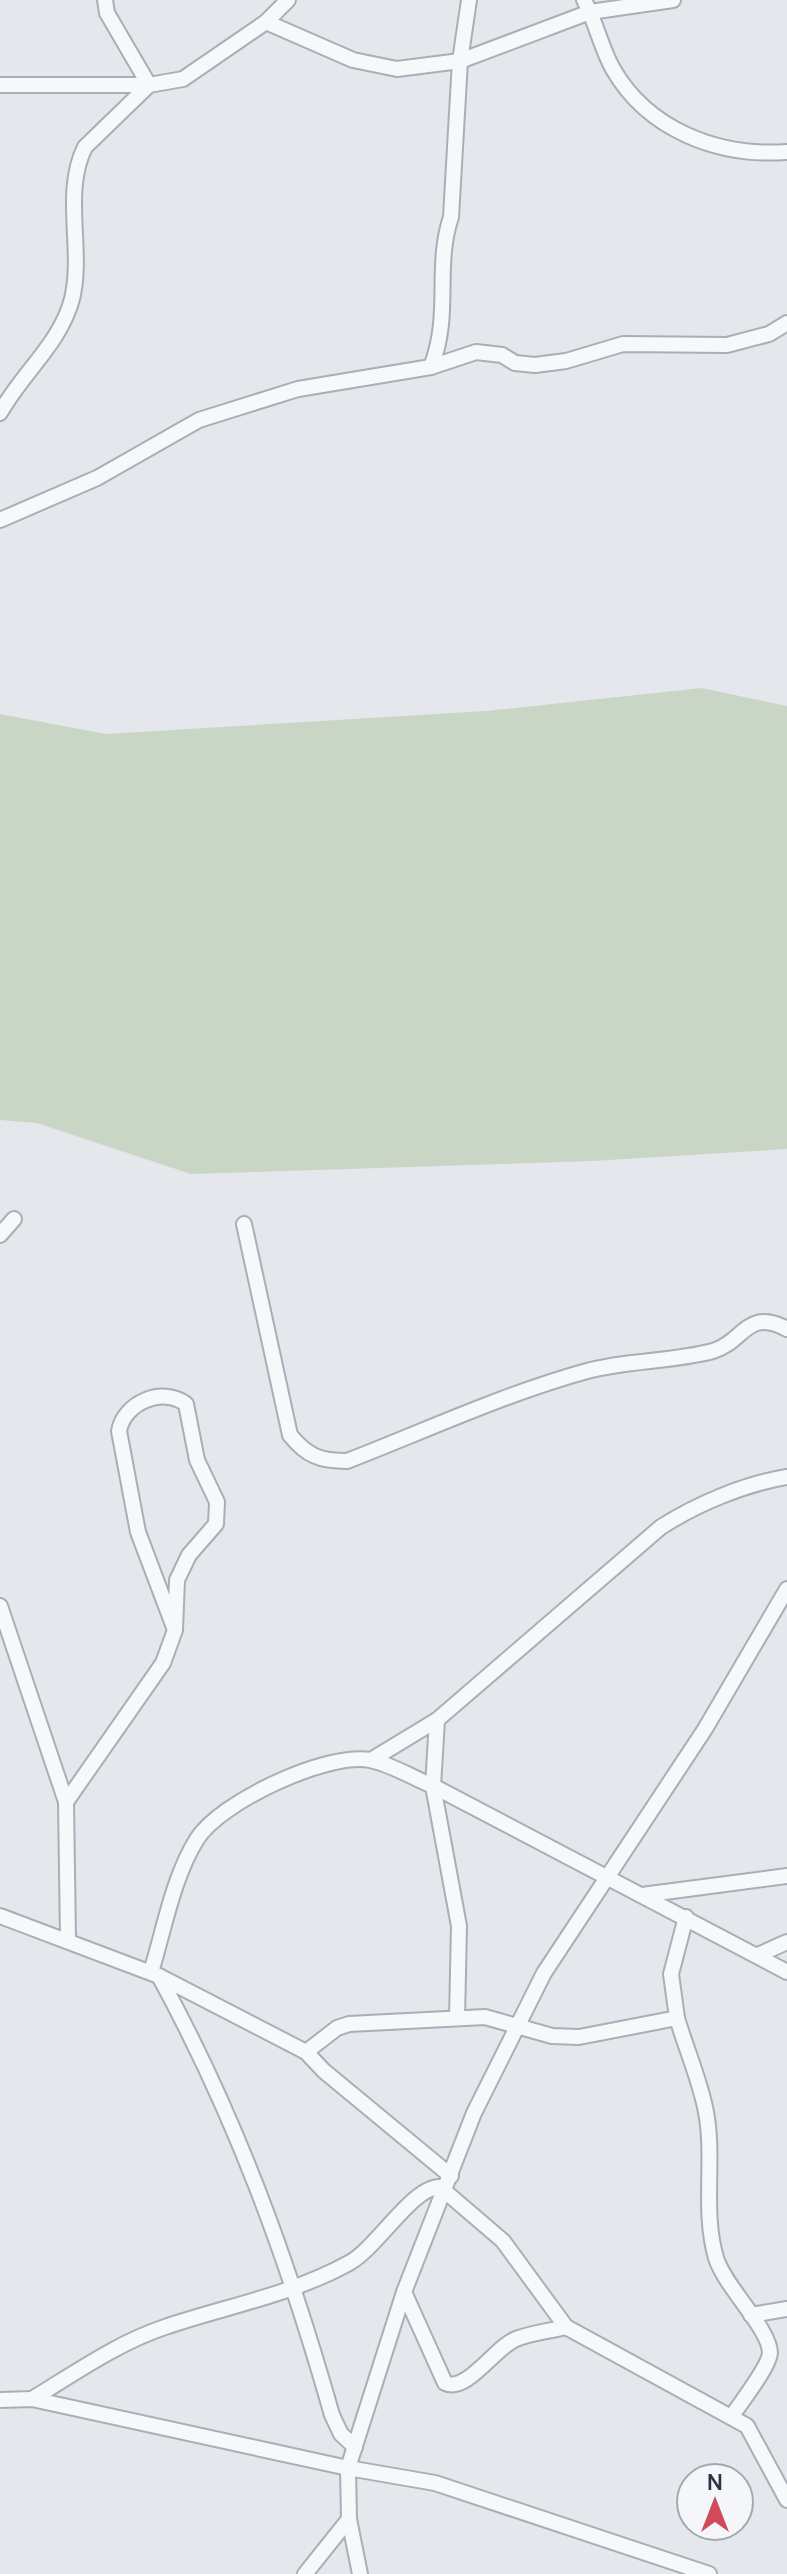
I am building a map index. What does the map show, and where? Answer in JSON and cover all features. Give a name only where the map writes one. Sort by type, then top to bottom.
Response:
[{"type":"street","points":[[105,0],[107,13],[149,85]]},
{"type":"street","points":[[0,85],[149,85],[183,79],[266,22],[288,0]]},
{"type":"street","points":[[431,367],[445,320],[443,254],[451,217],[460,61],[469,0]]},
{"type":"street","points":[[266,22],[353,60],[397,69],[460,61],[587,6],[673,0]]},
{"type":"street","points":[[587,6],[611,66],[640,108],[697,141],[767,154],[787,152]]},
{"type":"street","points":[[0,413],[17,382],[52,344],[72,299],[77,254],[75,185],[80,156],[85,147],[149,85]]},
{"type":"street","points":[[0,520],[97,478],[199,420],[298,389],[431,367],[476,352],[502,355],[515,363],[535,365],[633,343],[727,345],[769,334],[787,323]]},
{"type":"street","points":[[0,1235],[14,1219]]},
{"type":"street","points":[[244,1224],[290,1435],[303,1452],[323,1461],[347,1461],[517,1391],[547,1382],[592,1370],[717,1350],[757,1322],[771,1321],[787,1329]]},
{"type":"street","points":[[66,1802],[163,1663],[175,1630],[177,1580],[189,1555],[216,1524],[219,1511],[197,1460],[186,1404],[170,1397],[130,1407],[122,1418],[119,1431],[138,1532],[175,1630]]},
{"type":"street","points":[[371,1760],[437,1720],[661,1527],[683,1513],[769,1480],[787,1477]]},
{"type":"street","points":[[360,2574],[349,2519],[348,2468],[404,2292],[474,2113],[544,1973],[705,1729],[787,1589]]},
{"type":"street","points":[[0,1606],[66,1802],[68,1939]]},
{"type":"street","points":[[437,1720],[433,1786],[459,1926],[457,2018]]},
{"type":"street","points":[[355,2447],[341,2434],[332,2415],[296,2289],[210,2075],[155,1974],[189,1853],[199,1835],[235,1807],[296,1772],[339,1759],[371,1760],[433,1786],[787,1972]]},
{"type":"street","points":[[641,1895],[787,1876]]},
{"type":"street","points":[[0,1916],[155,1974],[306,2052],[449,2183],[521,2261],[566,2327],[747,2426],[787,2500]]},
{"type":"street","points":[[686,1917],[671,1974],[677,2018],[706,2112],[710,2163],[708,2226],[717,2261],[731,2291],[751,2315],[769,2345],[769,2359],[732,2416]]},
{"type":"street","points":[[758,1955],[787,1942]]},
{"type":"street","points":[[306,2052],[337,2028],[349,2024],[485,2017],[552,2036],[579,2037],[677,2018]]},
{"type":"street","points":[[32,2399],[118,2347],[163,2327],[296,2289],[352,2261],[385,2233],[424,2189],[449,2183]]},
{"type":"street","points":[[404,2292],[445,2383],[450,2385],[462,2383],[517,2338],[566,2327]]},
{"type":"street","points":[[751,2315],[787,2309]]},
{"type":"street","points":[[0,2400],[32,2399],[348,2468],[435,2483],[709,2574]]},
{"type":"street","points":[[305,2574],[349,2519]]},
{"type":"green space","points":[[702,688],[787,706],[787,1149],[592,1161],[191,1174],[37,1123],[0,1120],[0,714],[106,734],[486,711]]}]
